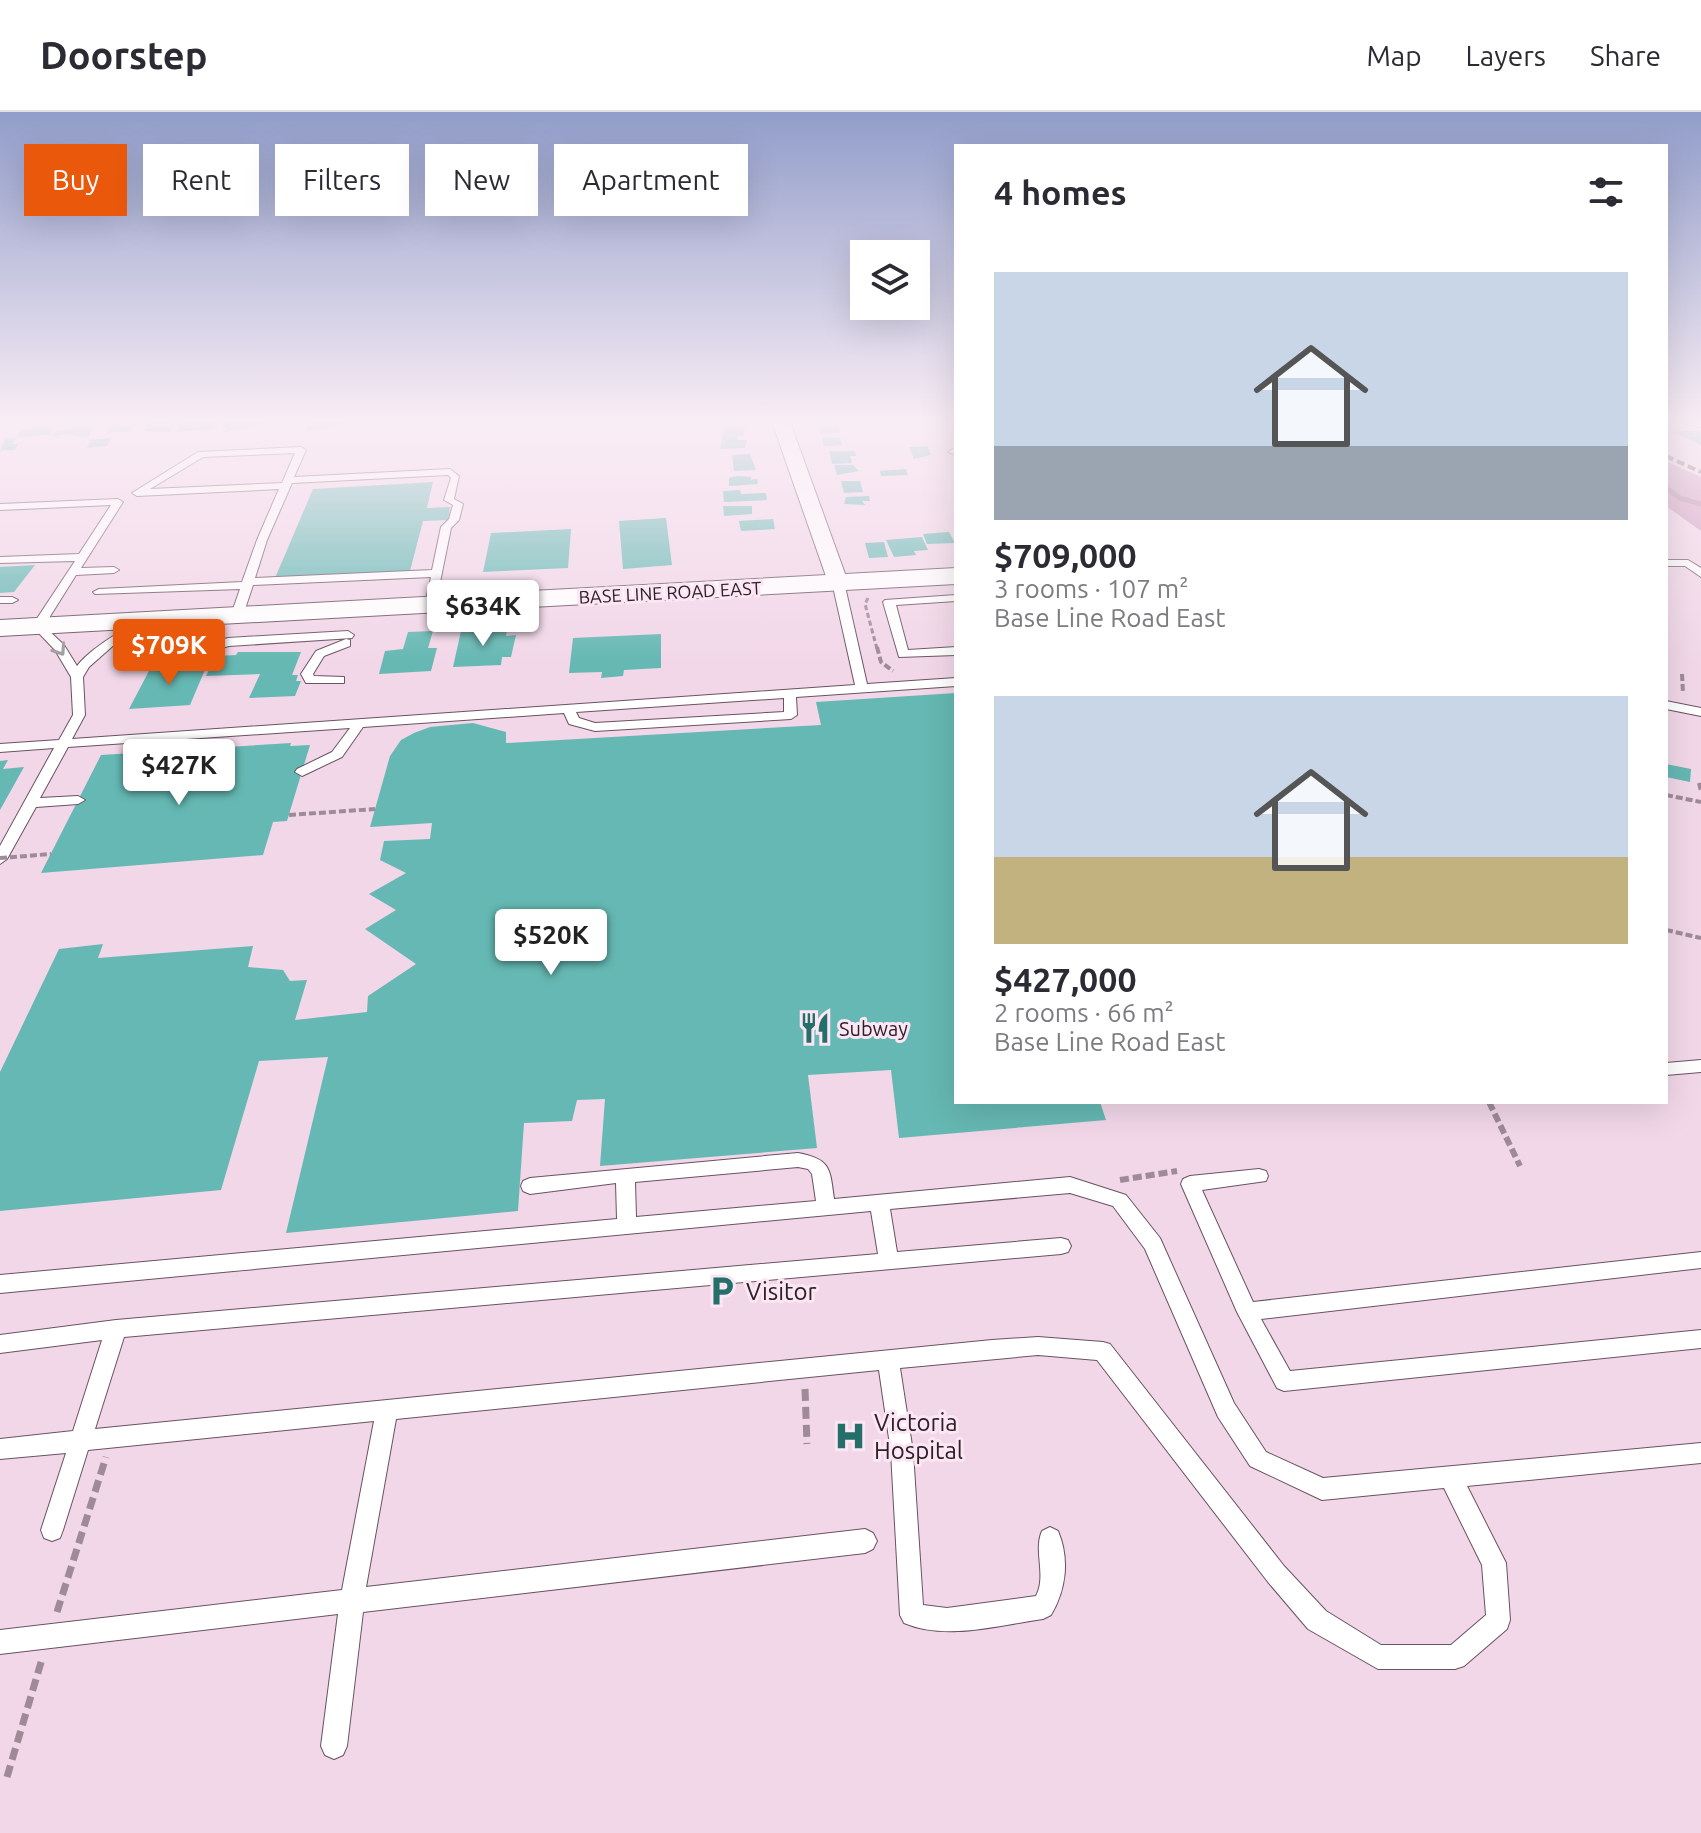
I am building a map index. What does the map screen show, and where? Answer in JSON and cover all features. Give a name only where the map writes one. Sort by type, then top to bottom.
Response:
[{"type":"street","points":[[810,502],[838,582]]},
{"type":"street","name":"BASE LINE ROAD EAST","points":[[0,628],[954,576]]},
{"type":"lane","points":[[0,507],[111,502]]},
{"type":"lane","points":[[0,858],[79,715],[77,677],[60,648],[38,626],[118,502]]},
{"type":"lane","points":[[237,615],[280,502]]},
{"type":"lane","points":[[431,605],[446,527],[454,520],[458,504],[454,502]]},
{"type":"lane","points":[[0,560],[83,557]]},
{"type":"lane","points":[[1668,563],[1688,563],[1701,574]]},
{"type":"lane","points":[[74,572],[114,570],[99,592],[437,573]]},
{"type":"lane","points":[[838,582],[862,689]]},
{"type":"lane","points":[[954,598],[889,602],[903,654],[954,651]]},
{"type":"lane","points":[[77,677],[90,656],[113,638],[171,619]]},
{"type":"lane","points":[[133,654],[197,651],[228,642],[347,639],[320,654],[307,674],[310,680],[315,681],[340,680]]},
{"type":"lane","points":[[0,748],[954,682]]},
{"type":"lane","points":[[568,709],[574,721],[595,727],[791,720],[790,694]]},
{"type":"lane","points":[[1668,705],[1701,712]]},
{"type":"lane","points":[[302,772],[335,759],[345,749],[359,723]]},
{"type":"lane","points":[[31,803],[78,800]]},
{"type":"lane","points":[[1668,1069],[1701,1066]]},
{"type":"lane","points":[[530,1186],[798,1160],[814,1163],[821,1172],[826,1208]]},
{"type":"lane","points":[[625,1175],[627,1226]]},
{"type":"lane","points":[[1259,1176],[1190,1184],[1247,1312],[1284,1381],[1701,1339]]},
{"type":"lane","points":[[0,1284],[1070,1185],[1098,1191],[1119,1200],[1153,1244],[1226,1410],[1258,1459],[1322,1489],[1701,1453]]},
{"type":"lane","points":[[879,1203],[889,1260]]},
{"type":"lane","points":[[0,1344],[116,1329],[1061,1246]]},
{"type":"lane","points":[[1247,1312],[1701,1260]]},
{"type":"lane","points":[[52,1530],[116,1329]]},
{"type":"lane","points":[[0,1449],[1038,1346],[1103,1351],[1276,1574],[1317,1620],[1378,1657],[1455,1657],[1498,1620],[1494,1563],[1451,1478]]},
{"type":"lane","points":[[888,1360],[902,1452],[912,1615],[947,1620],[1043,1607],[1051,1596],[1055,1576],[1050,1539]]},
{"type":"lane","points":[[334,1746],[352,1601],[387,1410]]},
{"type":"lane","points":[[0,1642],[865,1541]]},
{"type":"path","points":[[1699,783],[1701,791]]},
{"type":"path","points":[[1668,795],[1701,802]]},
{"type":"path","points":[[289,815],[375,809]]},
{"type":"path","points":[[0,858],[51,854]]},
{"type":"path","points":[[1668,930],[1701,938]]},
{"type":"path","points":[[1490,1104],[1520,1166]]},
{"type":"path","points":[[1098,1191],[1126,1176],[1178,1171],[1190,1184]]},
{"type":"path","points":[[804,1368],[807,1444]]},
{"type":"path","points":[[7,1777],[112,1438]]},
{"type":"shaded area","points":[[1668,502],[1701,502],[1701,531],[1668,507]]},
{"type":"building","points":[[307,502],[428,502],[427,508],[450,507],[448,520],[423,521],[410,571],[275,578]]},
{"type":"building","points":[[863,502],[865,505],[844,504]]},
{"type":"building","points":[[723,506],[752,506],[752,514],[724,516]]},
{"type":"building","points":[[666,518],[672,565],[623,569],[619,521]]},
{"type":"building","points":[[773,519],[775,529],[741,531],[739,521]]},
{"type":"building","points":[[571,529],[568,568],[483,572],[491,533]]},
{"type":"building","points":[[949,532],[954,543],[927,544],[923,534]]},
{"type":"building","points":[[922,537],[928,550],[914,551],[916,555],[894,557],[886,540]]},
{"type":"building","points":[[884,542],[888,557],[869,558],[865,543]]},
{"type":"building","points":[[35,565],[14,592],[0,593],[0,567]]},
{"type":"building","points":[[507,630],[506,636],[516,635],[511,657],[502,657],[501,665],[453,667],[461,631]]},
{"type":"building","points":[[433,631],[428,648],[437,648],[431,671],[379,674],[385,651],[403,649],[408,632]]},
{"type":"building","points":[[661,634],[661,668],[624,670],[623,676],[601,678],[602,672],[569,673],[573,638]]},
{"type":"building","points":[[238,652],[301,652],[292,675],[298,675],[296,681],[301,681],[295,696],[249,698],[260,674],[206,676],[216,656],[236,655]]},
{"type":"building","points":[[207,665],[190,705],[129,709],[150,669]]},
{"type":"building","points":[[954,693],[954,1104],[1101,1104],[1106,1120],[899,1138],[891,1070],[808,1075],[817,1148],[600,1166],[605,1099],[577,1100],[572,1121],[524,1123],[518,1211],[286,1233],[328,1057],[259,1061],[221,1190],[0,1211],[0,1072],[59,949],[103,944],[98,958],[253,946],[248,967],[283,970],[290,981],[307,980],[295,1020],[367,1012],[368,996],[416,964],[365,929],[396,910],[369,894],[406,873],[380,860],[384,841],[430,839],[432,823],[370,827],[390,756],[401,740],[430,727],[473,723],[506,732],[506,743],[821,725],[816,702]]},
{"type":"building","points":[[291,743],[290,746],[310,745],[287,821],[273,822],[263,855],[41,873],[101,755]]},
{"type":"building","points":[[8,760],[3,769],[24,767],[0,810],[0,761]]},
{"type":"building","points":[[1668,764],[1691,769],[1690,782],[1668,777]]},
{"type":"waterway","points":[[1695,502],[1701,504]]},
{"type":"place","name":"Subway","points":[[815,1028]]},
{"type":"place","name":"Visitor","points":[[722,1291]]},
{"type":"place","name":"Victoria Hospital","points":[[850,1436]]}]
